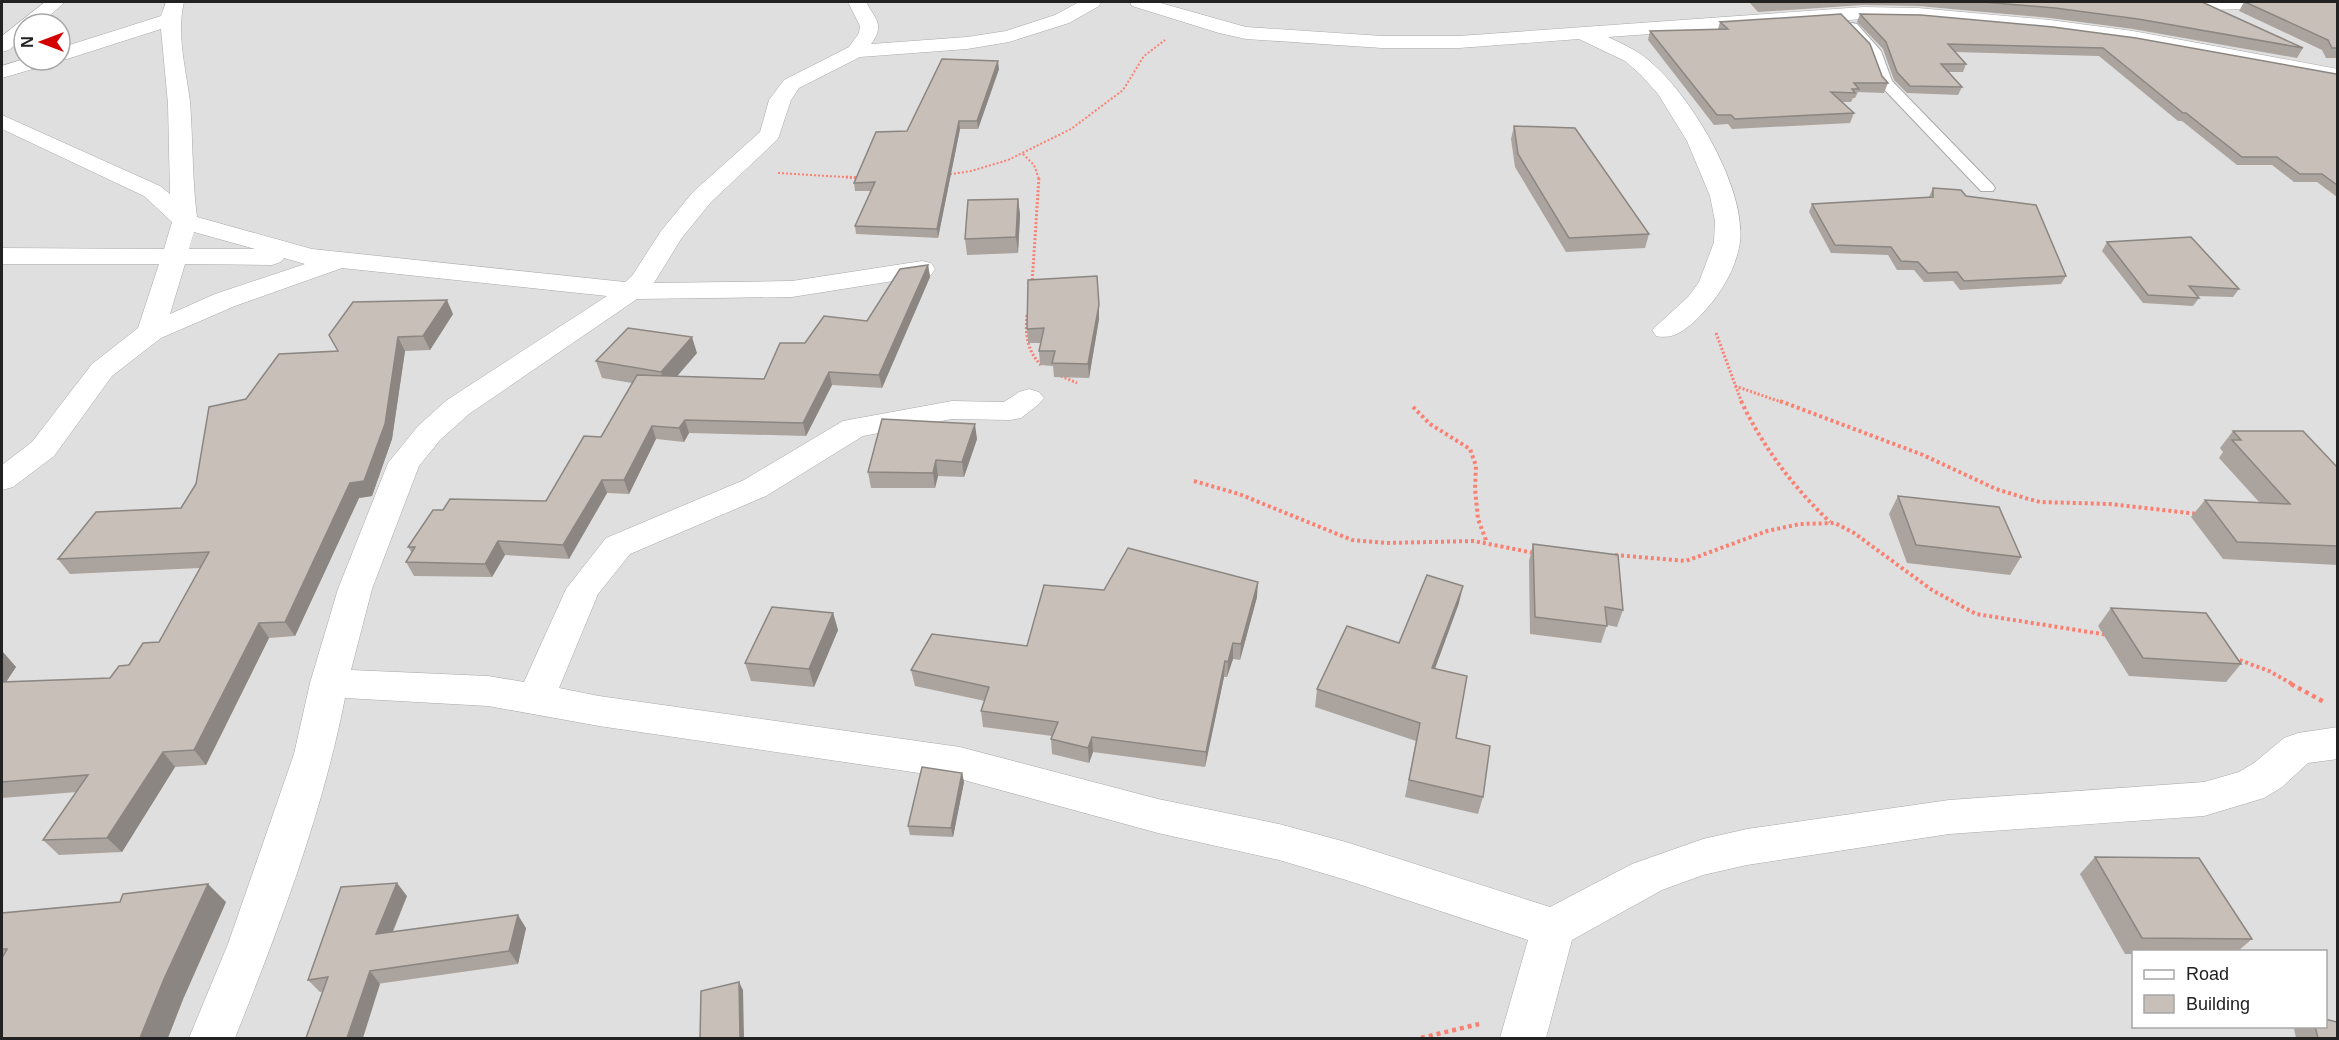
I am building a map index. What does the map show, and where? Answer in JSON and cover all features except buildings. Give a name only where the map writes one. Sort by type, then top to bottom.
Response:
[{"type":"street","points":[[43,12],[56,2]]},
{"type":"street","points":[[856,51],[869,33],[870,26],[857,2]]},
{"type":"street","points":[[212,1038],[250,944],[314,754],[329,682],[355,588],[404,463],[429,433],[458,407],[631,291],[642,281],[670,236],[702,196],[770,134],[780,100],[791,84],[856,51],[898,46],[967,43],[1009,36],[1062,19],[1092,2]]},
{"type":"street","points":[[2200,3],[2304,2]]},
{"type":"street","points":[[1144,3],[1171,7],[1226,29],[1246,33],[1382,42],[1459,42],[1840,15],[1927,14],[2058,26],[2202,47],[2337,75]]},
{"type":"street","points":[[2200,3],[2243,24]]},
{"type":"street","points":[[72,50],[172,11],[179,104],[180,176],[185,221],[151,332]]},
{"type":"street","points":[[1583,34],[1633,57],[1670,94],[1692,127],[1724,196],[1728,241],[1711,288],[1701,301],[1666,330]]},
{"type":"street","points":[[2283,43],[2337,66]]},
{"type":"street","points":[[2,121],[152,191],[185,221],[310,257]]},
{"type":"street","points":[[2,256],[310,257],[631,291],[792,289],[922,269]]},
{"type":"street","points":[[2,480],[43,449],[102,370],[151,332],[225,300],[340,260]]},
{"type":"street","points":[[536,698],[583,588],[618,546],[755,488],[854,428],[952,410],[1010,411],[1029,398]]},
{"type":"street","points":[[329,682],[488,691],[599,711],[960,763],[1158,816],[1279,842],[1346,861],[1553,928],[1647,877],[1703,857],[1747,847],[1949,817],[2204,799],[2250,786],[2268,775],[2298,749],[2337,743]]},
{"type":"street","points":[[1527,1027],[1553,928]]},
{"type":"lane","points":[[1840,15],[1874,51],[1885,82],[1987,188]]},
{"type":"path","points":[[936,176],[971,171],[1023,153],[1071,129],[1123,90],[1144,56],[1170,34],[1171,7]]},
{"type":"path","points":[[1023,153],[1034,165],[1040,180],[1034,227],[1031,292]]},
{"type":"path","points":[[730,169],[845,179],[865,178]]},
{"type":"path","points":[[1701,301],[1718,338],[1735,386],[1779,465],[1809,503],[1830,522]]},
{"type":"path","points":[[1028,310],[1026,343],[1032,355],[1046,369]]},
{"type":"path","points":[[1056,374],[1077,383]]},
{"type":"path","points":[[1735,386],[1815,412],[1943,464],[1996,489],[2025,498],[2040,502],[2110,504],[2209,515]]},
{"type":"path","points":[[1413,407],[1430,424],[1470,449],[1476,465],[1475,489],[1478,519],[1487,543]]},
{"type":"path","points":[[1194,481],[1239,494],[1352,540],[1386,543],[1459,540],[1487,543],[1544,556]]},
{"type":"path","points":[[1605,556],[1637,555],[1664,561],[1686,561],[1767,531],[1800,524],[1830,522],[1840,524],[1932,590],[1976,614],[2114,636]]},
{"type":"path","points":[[2225,655],[2269,671],[2328,704]]},
{"type":"path","points":[[1421,1038],[1527,1027]]},
{"type":"shaded area","points":[[2,2],[2337,2],[2337,1038],[2,1038]]}]
